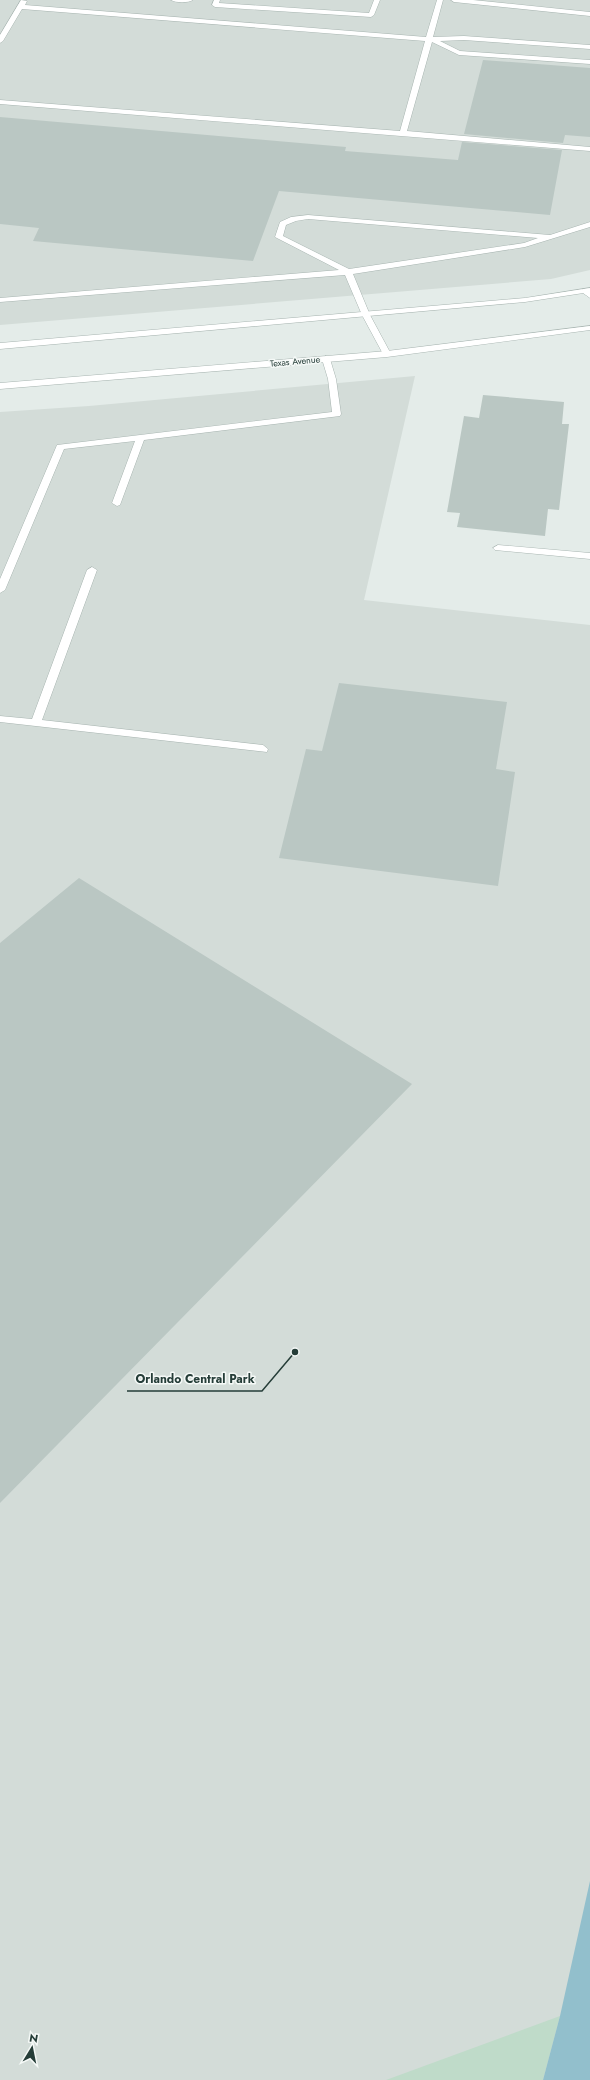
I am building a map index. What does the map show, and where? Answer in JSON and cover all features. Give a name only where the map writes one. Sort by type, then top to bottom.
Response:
[{"type":"street","points":[[0,41],[25,0]]},
{"type":"street","points":[[174,0],[190,0]]},
{"type":"street","points":[[20,7],[372,15],[377,0]]},
{"type":"street","points":[[403,133],[440,0]]},
{"type":"street","points":[[454,0],[590,14]]},
{"type":"street","points":[[213,11],[430,39],[464,38],[590,47]]},
{"type":"street","points":[[430,39],[459,53],[590,62]]},
{"type":"street","points":[[0,102],[590,149]]},
{"type":"street","points":[[387,354],[366,315],[348,272],[279,237],[284,224],[294,219],[308,217],[550,237]]},
{"type":"street","points":[[0,300],[348,272],[525,245],[590,224]]},
{"type":"street","points":[[0,346],[366,315],[525,300],[589,292]]},
{"type":"street","name":"Texas Avenue","points":[[0,386],[387,354],[590,328]]},
{"type":"street","points":[[0,590],[60,447],[337,414],[332,379],[326,359]]},
{"type":"street","points":[[117,503],[140,438]]},
{"type":"street","points":[[498,548],[590,556]]},
{"type":"street","points":[[36,723],[92,570]]},
{"type":"street","points":[[0,718],[263,749]]},
{"type":"shaded area","points":[[0,0],[590,0],[590,270],[551,279],[0,325]]},
{"type":"shaded area","points":[[415,376],[364,600],[590,625],[590,2080],[0,2080],[0,412],[89,406]]},
{"type":"green space","points":[[560,2016],[543,2080],[386,2080]]},
{"type":"water","points":[[590,1881],[590,2080],[543,2080],[560,2016]]},
{"type":"building","points":[[483,60],[590,68],[590,137],[565,135],[563,143],[464,134]]},
{"type":"building","points":[[0,117],[346,147],[345,151],[458,160],[462,142],[562,150],[550,215],[279,191],[253,261],[33,241],[39,228],[0,224]]},
{"type":"building","points":[[483,395],[564,402],[562,424],[569,424],[559,510],[548,509],[545,536],[457,527],[460,513],[447,512],[464,416],[479,418]]},
{"type":"building","points":[[339,683],[507,702],[496,769],[515,772],[498,886],[279,858],[306,749],[322,751]]},
{"type":"building","points":[[79,878],[412,1084],[0,1503],[0,943]]},
{"type":"place","name":"Orlando Central Park","points":[[295,1352]]}]
